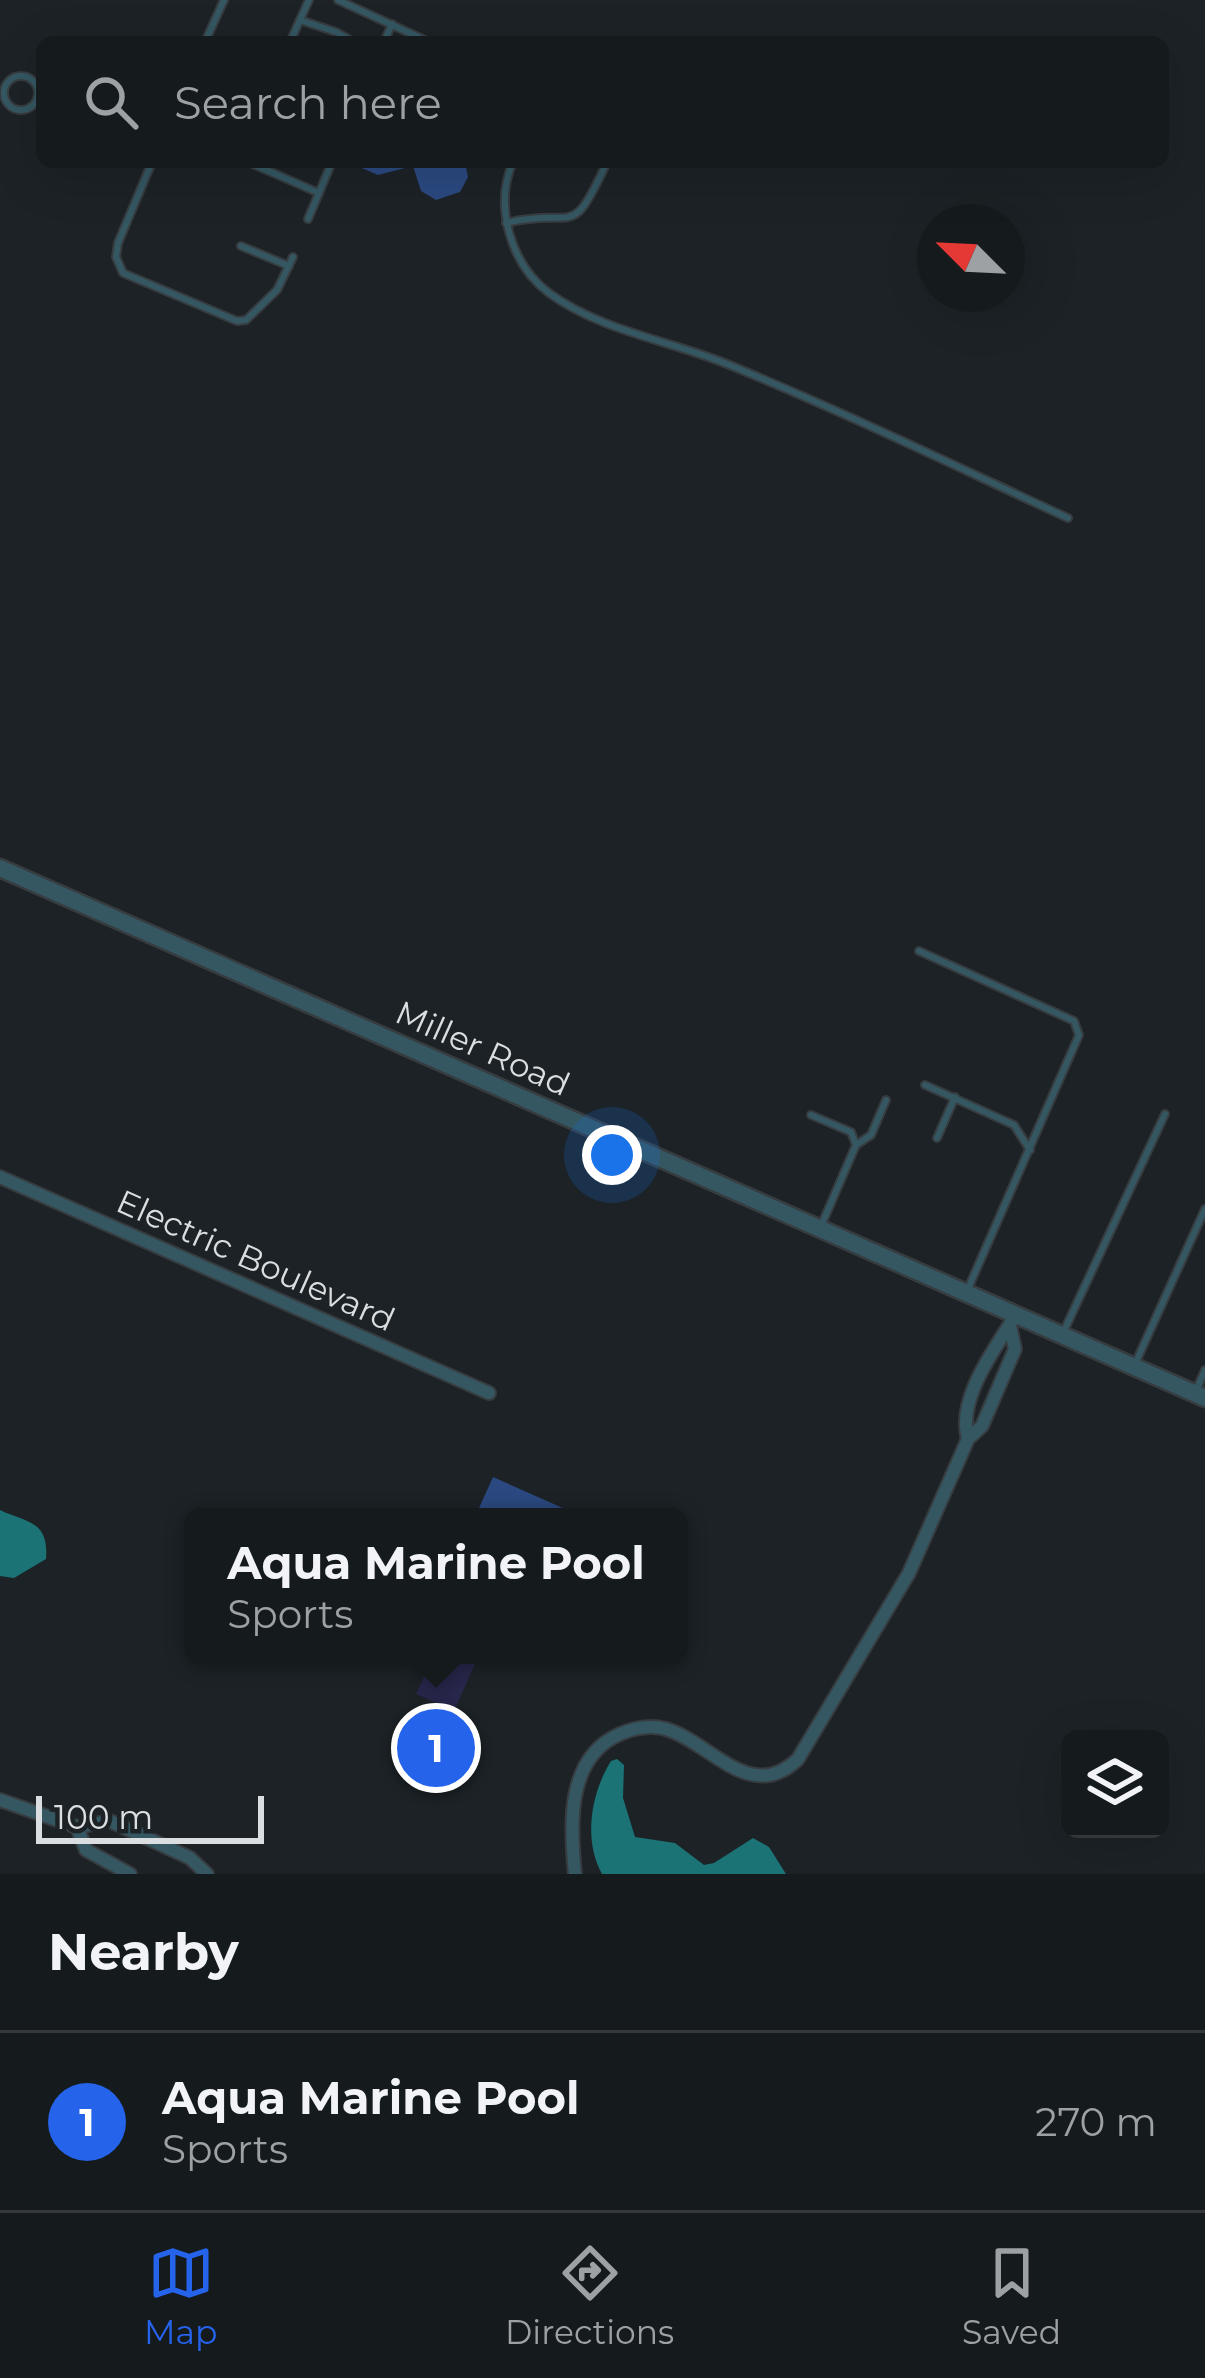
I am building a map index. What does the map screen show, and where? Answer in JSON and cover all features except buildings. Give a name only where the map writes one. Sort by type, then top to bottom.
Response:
[{"type":"street","name":"Miller Road","points":[[0,868],[966,1294],[1012,1320],[1062,1336],[1200,1396]]},
{"type":"street","name":"Electric Boulevard","points":[[0,1178],[489,1393]]},
{"type":"street","points":[[968,1439],[963,1420],[996,1341],[1012,1320]]},
{"type":"street","points":[[575,1874],[571,1817],[580,1777],[595,1752],[619,1734],[640,1728],[665,1729],[733,1769],[753,1775],[784,1770],[798,1759],[909,1573],[968,1439],[982,1426],[1016,1348],[1012,1320]]},
{"type":"street","points":[[0,1800],[77,1827],[101,1820],[120,1824],[190,1858],[207,1874]]},
{"type":"street","points":[[77,1827],[86,1850],[130,1874]]},
{"type":"lane","points":[[208,36],[224,0]]},
{"type":"lane","points":[[293,36],[309,0]]},
{"type":"lane","points":[[338,0],[417,36]]},
{"type":"lane","points":[[300,20],[343,36]]},
{"type":"lane","points":[[387,36],[392,24]]},
{"type":"lane","points":[[36,85],[19,77],[2,84],[8,101],[27,109],[36,102]]},
{"type":"lane","points":[[149,168],[118,243],[116,257],[123,273],[246,320],[267,303],[291,262],[241,246]]},
{"type":"lane","points":[[262,168],[319,193]]},
{"type":"lane","points":[[308,219],[329,168]]},
{"type":"lane","points":[[512,168],[503,206],[506,223],[527,270],[546,291],[582,313],[780,386],[1068,518]]},
{"type":"lane","points":[[506,223],[577,215],[604,168]]},
{"type":"lane","points":[[919,951],[1074,1021],[1079,1035],[966,1294]]},
{"type":"lane","points":[[925,1085],[1014,1125],[1030,1150]]},
{"type":"lane","points":[[937,1138],[956,1097]]},
{"type":"lane","points":[[820,1230],[856,1145],[871,1135],[886,1100]]},
{"type":"lane","points":[[812,1114],[851,1132],[856,1145]]},
{"type":"lane","points":[[1062,1336],[1165,1114]]},
{"type":"lane","points":[[1133,1368],[1205,1209]]},
{"type":"lane","points":[[1200,1396],[1205,1370]]},
{"type":"shaded area","points":[[430,1664],[475,1664],[454,1711],[416,1694]]},
{"type":"water","points":[[0,1510],[34,1525],[46,1546],[46,1559],[14,1578],[0,1576]]},
{"type":"water","points":[[422,1733],[456,1743],[462,1751],[460,1759],[450,1765],[416,1754],[412,1743]]},
{"type":"water","points":[[617,1759],[624,1765],[623,1798],[635,1837],[675,1843],[704,1865],[753,1838],[769,1847],[786,1874],[602,1874],[593,1846],[592,1817],[604,1774]]},
{"type":"place","name":"Aqua Marine Pool","points":[[436,1748]]}]
